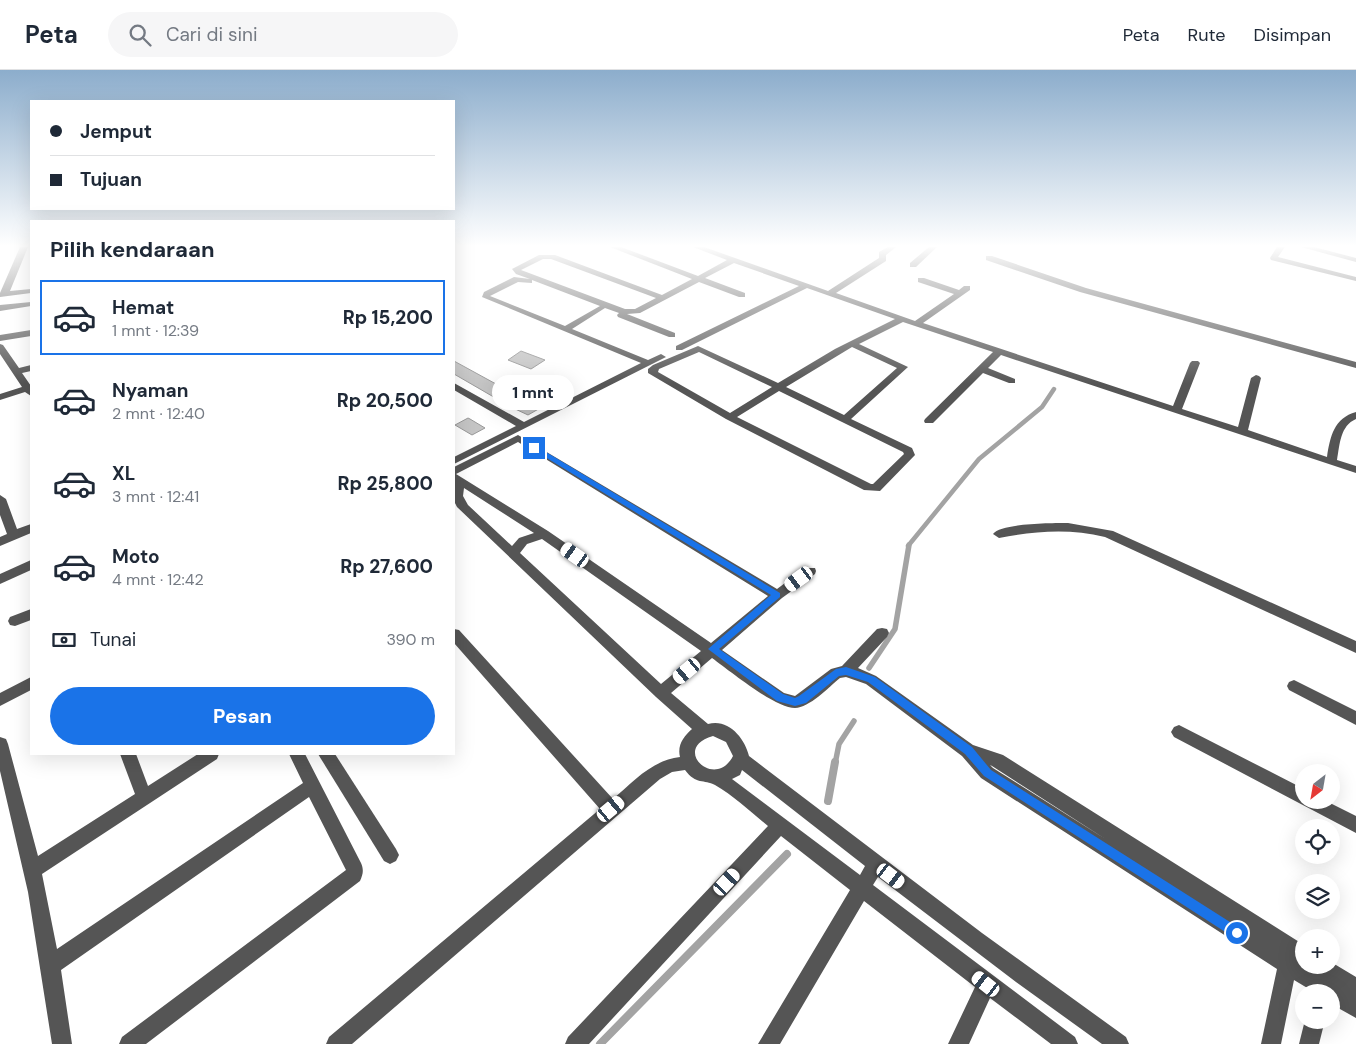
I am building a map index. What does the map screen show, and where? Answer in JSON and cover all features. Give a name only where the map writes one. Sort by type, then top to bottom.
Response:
[{"type":"street","points":[[2,295],[20,292]]},
{"type":"street","points":[[490,292],[486,295],[648,363]]},
{"type":"street","points":[[561,292],[672,336]]},
{"type":"street","points":[[573,292],[624,312],[636,312],[674,292]]},
{"type":"street","points":[[649,292],[664,298]]},
{"type":"street","points":[[736,292],[742,295]]},
{"type":"street","points":[[455,460],[792,292]]},
{"type":"street","points":[[916,324],[961,292]]},
{"type":"street","points":[[1092,292],[1356,365]]},
{"type":"street","points":[[830,293],[916,324],[1356,470]]},
{"type":"street","points":[[0,308],[30,304]]},
{"type":"street","points":[[566,329],[601,308]]},
{"type":"street","points":[[730,417],[776,387],[852,344],[902,319]]},
{"type":"street","points":[[0,338],[30,333]]},
{"type":"street","points":[[845,419],[903,367],[852,344]]},
{"type":"street","points":[[0,346],[30,391],[0,397]]},
{"type":"street","points":[[702,350],[776,387],[908,450],[910,454],[876,488],[868,487],[730,417],[652,373],[653,368],[690,351],[702,350]]},
{"type":"street","points":[[929,421],[1000,351]]},
{"type":"street","points":[[1176,410],[1196,363]]},
{"type":"street","points":[[0,367],[30,368]]},
{"type":"street","points":[[982,369],[1012,381]]},
{"type":"street","points":[[1242,432],[1256,378]]},
{"type":"street","points":[[455,387],[523,426]]},
{"type":"street","points":[[455,400],[467,394]]},
{"type":"street","points":[[1331,462],[1339,426],[1347,418],[1356,415]]},
{"type":"street","points":[[456,477],[518,438],[777,595]]},
{"type":"street","points":[[456,477],[544,534],[787,701],[802,700],[836,673],[846,671],[872,680],[968,751],[988,773],[1294,956],[1356,1008]]},
{"type":"street","points":[[456,477],[457,496],[460,502],[512,554],[661,693],[704,730]]},
{"type":"street","points":[[0,499],[14,536]]},
{"type":"street","points":[[999,534],[1041,526],[1068,526],[1089,528],[1109,534],[1356,647]]},
{"type":"street","points":[[0,542],[30,528]]},
{"type":"street","points":[[512,554],[523,541],[544,534]]},
{"type":"street","points":[[0,579],[30,565]]},
{"type":"street","points":[[661,693],[777,595],[810,571]]},
{"type":"street","points":[[16,621],[30,614]]},
{"type":"street","points":[[846,671],[882,633]]},
{"type":"street","points":[[455,635],[611,809]]},
{"type":"street","points":[[0,700],[30,684]]},
{"type":"street","points":[[1294,686],[1356,718]]},
{"type":"street","points":[[718,778],[734,770],[740,759],[740,748],[736,740],[730,735],[722,731],[704,730],[693,736],[689,741],[686,754],[688,763],[700,775],[718,778],[781,824],[986,984],[1068,1044]]},
{"type":"street","points":[[1179,732],[1295,793]]},
{"type":"street","points":[[0,744],[10,773],[32,870],[51,965],[62,1044]]},
{"type":"street","points":[[128,755],[144,796]]},
{"type":"street","points":[[32,870],[209,755]]},
{"type":"street","points":[[129,1044],[354,875],[355,869],[297,755]]},
{"type":"street","points":[[327,755],[390,855]]},
{"type":"street","points":[[740,759],[876,864],[1071,1010],[1120,1044]]},
{"type":"street","points":[[336,1044],[654,774],[669,765],[688,763]]},
{"type":"street","points":[[51,965],[312,786]]},
{"type":"street","points":[[1325,809],[1356,825]]},
{"type":"street","points":[[575,1044],[781,824]]},
{"type":"street","points":[[768,1044],[876,864]]},
{"type":"street","points":[[1272,1044],[1294,956]]},
{"type":"street","points":[[1322,978],[1356,988]]},
{"type":"street","points":[[958,1044],[986,984]]},
{"type":"street","points":[[1309,1044],[1313,1029]]},
{"type":"building","points":[[521,351],[545,360],[531,369],[508,360]]},
{"type":"building","points":[[455,362],[542,407],[528,415],[455,375]]},
{"type":"building","points":[[468,418],[485,428],[472,435],[455,425]]},
{"type":"waterway","points":[[908,546],[979,459],[1042,407],[1054,389]]},
{"type":"waterway","points":[[869,668],[895,629],[909,545]]},
{"type":"waterway","points":[[835,764],[839,744],[854,721]]},
{"type":"waterway","points":[[828,801],[835,762]]},
{"type":"waterway","points":[[600,1044],[787,854]]},
{"type":"route","points":[[534,448],[777,595],[713,649],[780,698],[795,702],[802,700],[836,673],[846,671],[872,680],[968,751],[988,773],[1237,933]]}]
